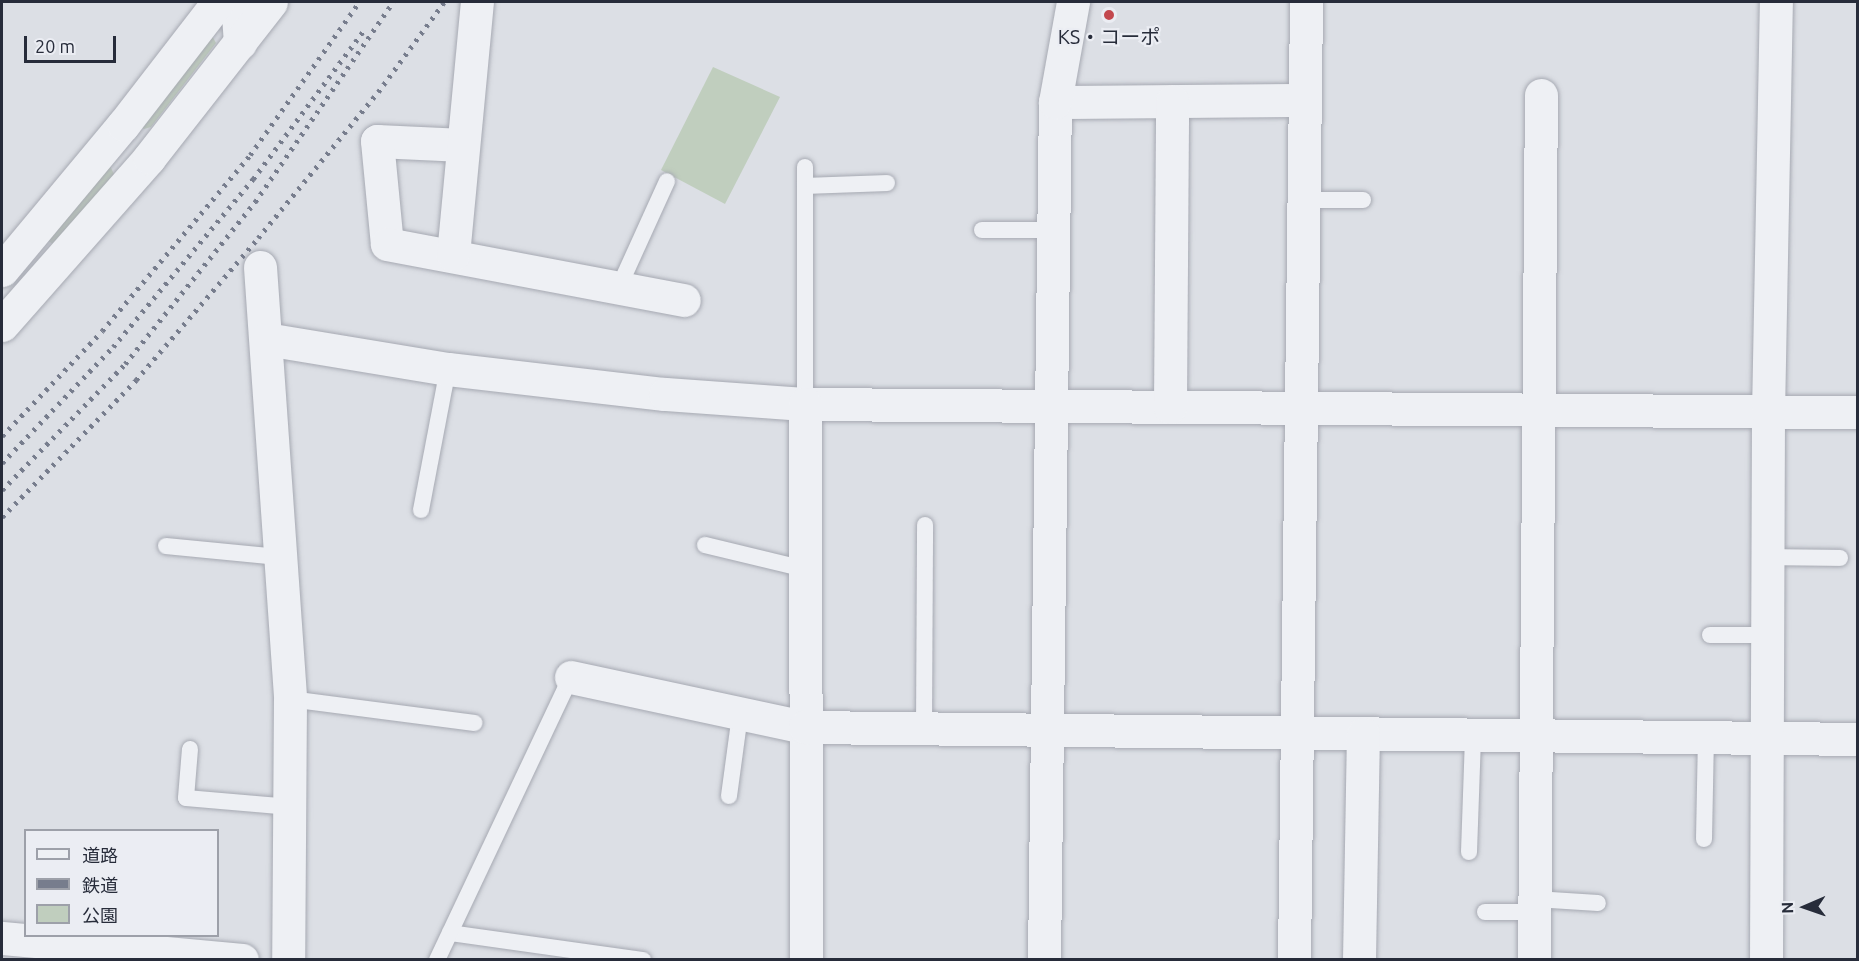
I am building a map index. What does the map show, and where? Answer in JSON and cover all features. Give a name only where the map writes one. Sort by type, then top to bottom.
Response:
[{"type":"street","points":[[2,270],[123,125],[218,2]]},
{"type":"street","points":[[237,2],[240,43]]},
{"type":"street","points":[[2,325],[149,158],[271,2]]},
{"type":"street","points":[[453,255],[477,2]]},
{"type":"street","points":[[1044,960],[1045,730],[1055,102],[1073,2]]},
{"type":"street","points":[[1294,960],[1306,2]]},
{"type":"street","points":[[1766,960],[1768,413],[1776,2]]},
{"type":"street","points":[[1534,960],[1535,736],[1541,410],[1541,94]]},
{"type":"street","points":[[1055,102],[1305,100]]},
{"type":"street","points":[[1170,407],[1172,101]]},
{"type":"street","points":[[463,145],[377,141],[387,244],[684,300]]},
{"type":"street","points":[[260,267],[278,557],[290,699],[291,807],[288,960]]},
{"type":"street","points":[[266,339],[448,369],[665,394],[805,404],[1857,412]]},
{"type":"street","points":[[805,404],[806,960]]},
{"type":"street","points":[[571,677],[806,728],[1857,739]]},
{"type":"street","points":[[1359,960],[1363,734]]},
{"type":"street","points":[[2,938],[80,952],[242,960]]},
{"type":"lane","points":[[805,167],[805,404]]},
{"type":"lane","points":[[619,287],[667,181]]},
{"type":"lane","points":[[805,186],[887,183]]},
{"type":"lane","points":[[1304,200],[1363,200]]},
{"type":"lane","points":[[982,230],[1053,230]]},
{"type":"lane","points":[[421,510],[448,369]]},
{"type":"lane","points":[[924,729],[925,525]]},
{"type":"lane","points":[[705,545],[805,569]]},
{"type":"lane","points":[[166,546],[278,557]]},
{"type":"lane","points":[[1768,557],[1840,558]]},
{"type":"lane","points":[[1710,635],[1767,635]]},
{"type":"lane","points":[[437,960],[571,677]]},
{"type":"lane","points":[[290,699],[474,723]]},
{"type":"lane","points":[[729,796],[740,715]]},
{"type":"lane","points":[[1469,852],[1473,735]]},
{"type":"lane","points":[[1704,839],[1706,738]]},
{"type":"lane","points":[[190,749],[186,798],[291,807]]},
{"type":"lane","points":[[1485,912],[1534,906],[1598,903]]},
{"type":"lane","points":[[450,933],[643,960]]},
{"type":"green space","points":[[211,34],[216,43],[151,127],[144,129],[141,127]]},
{"type":"green space","points":[[713,67],[780,97],[725,204],[661,170]]},
{"type":"green space","points":[[110,166],[116,178],[53,244],[47,240]]},
{"type":"railway","points":[[2,436],[102,331],[250,155],[359,2]]},
{"type":"railway","points":[[2,490],[125,364],[255,202],[393,2]]},
{"type":"railway","points":[[2,517],[136,380],[258,238],[378,92],[444,2]]},
{"type":"railway","points":[[2,463],[113,347],[253,179],[364,30]]},
{"type":"place","name":"KS・コーポ","points":[[1109,15]]}]
